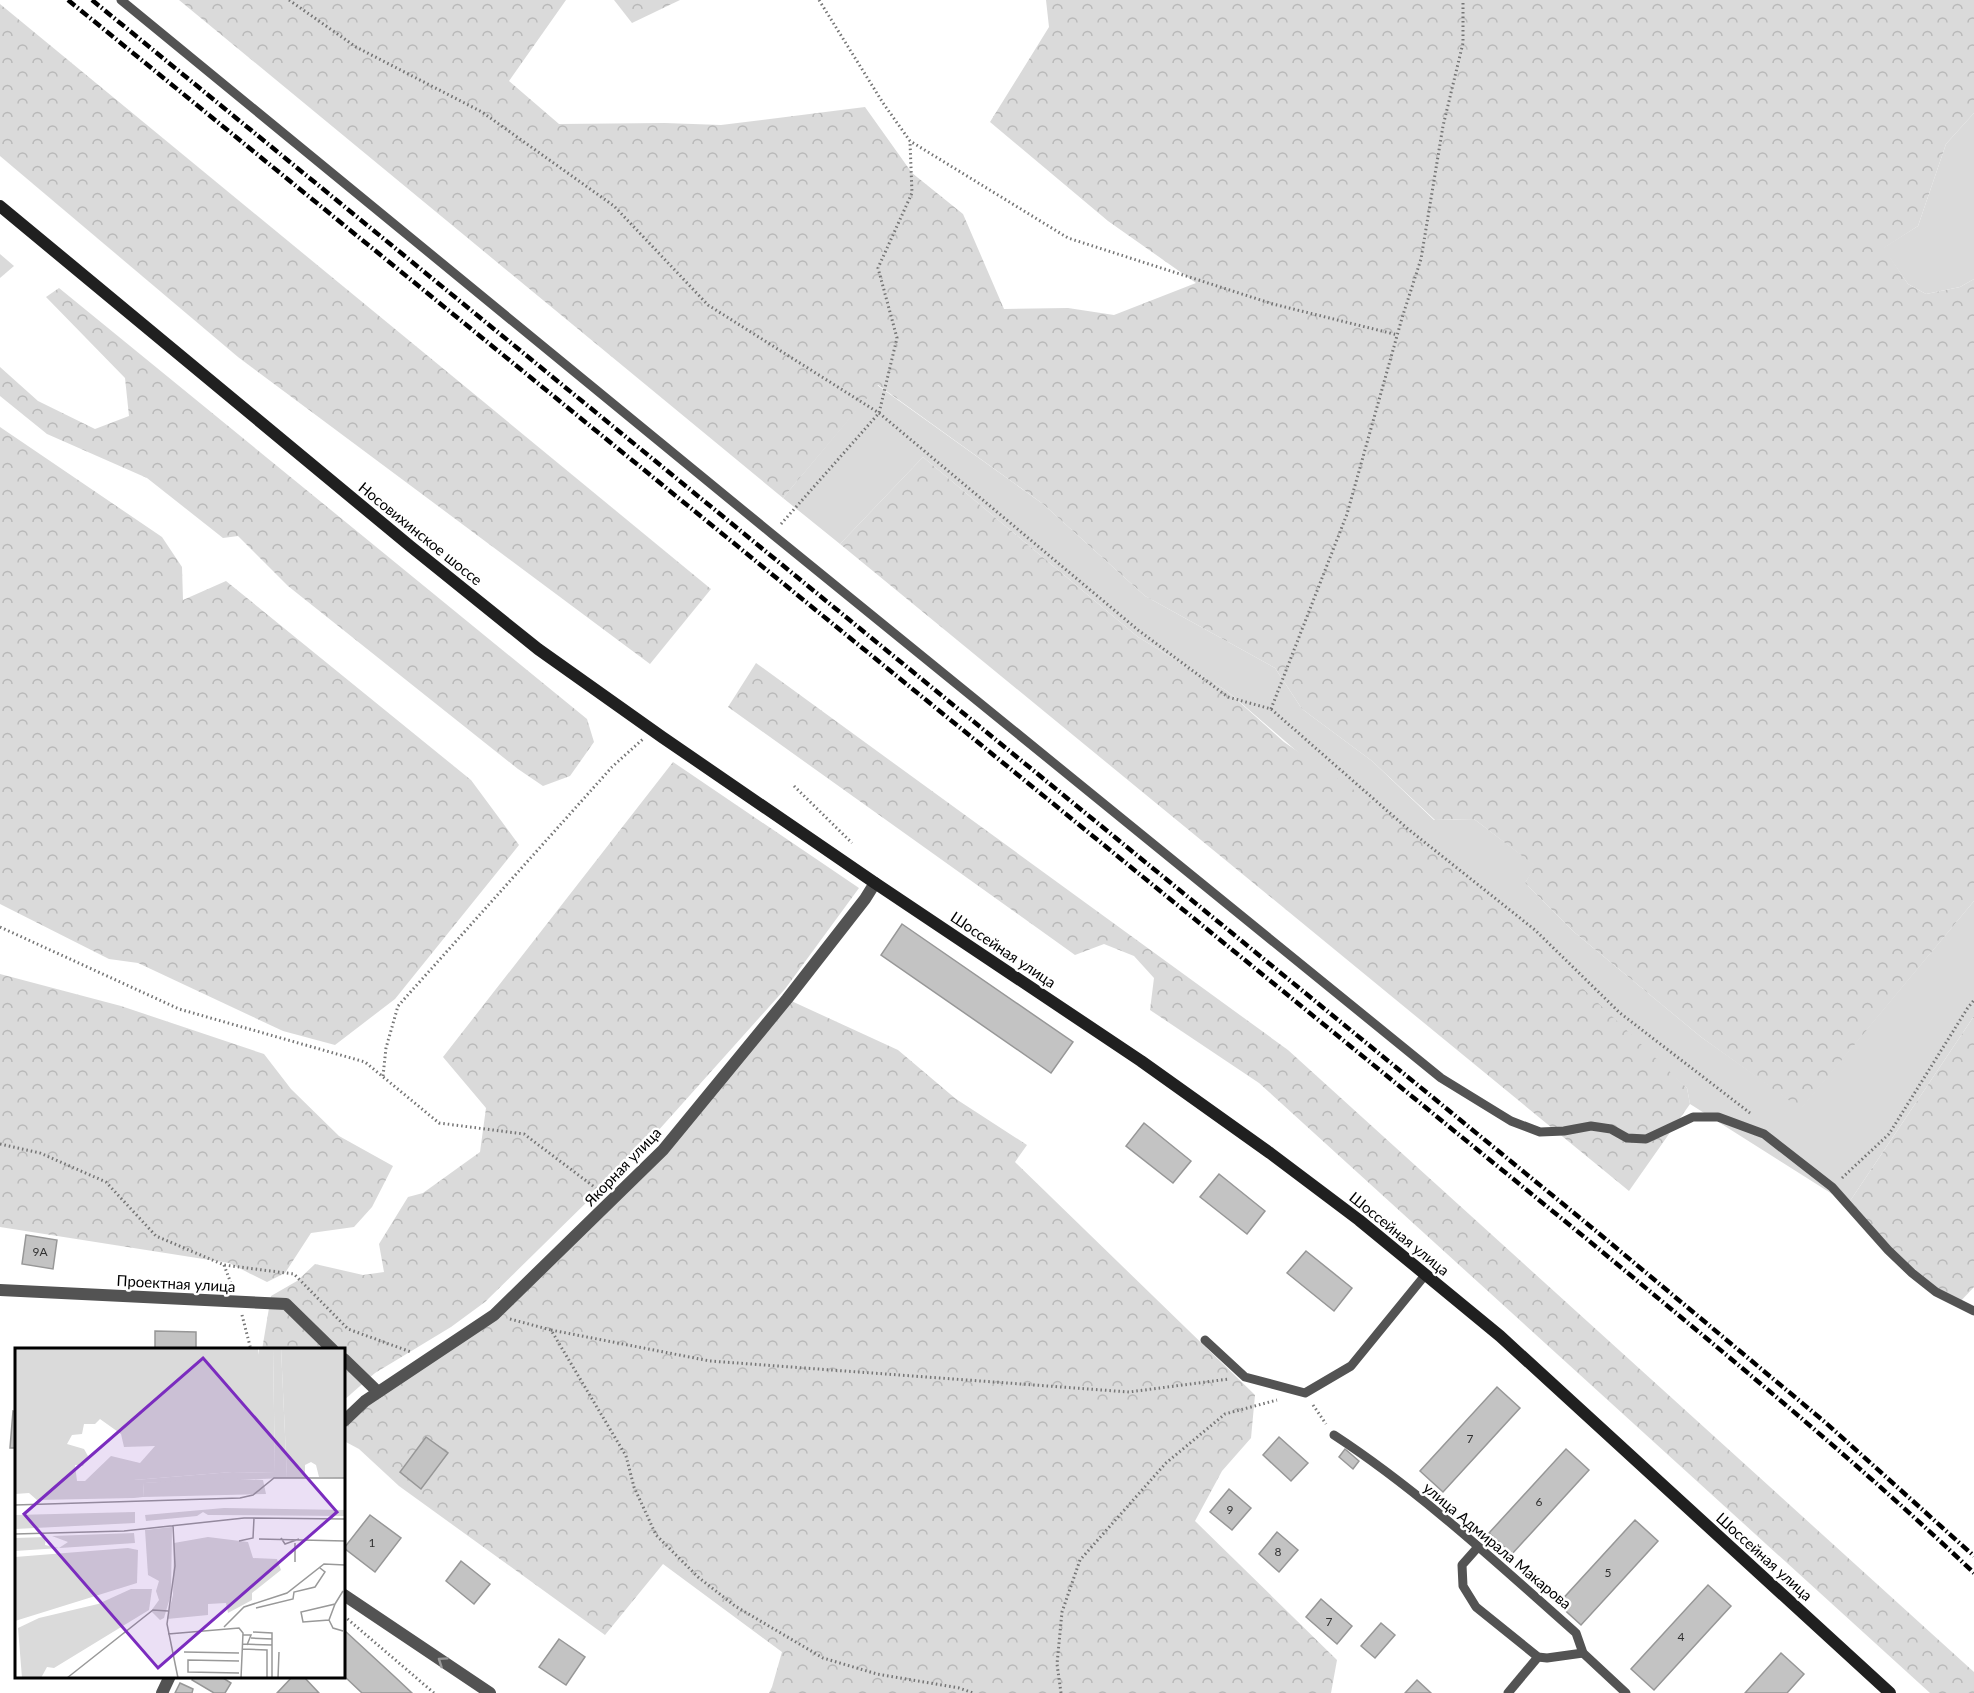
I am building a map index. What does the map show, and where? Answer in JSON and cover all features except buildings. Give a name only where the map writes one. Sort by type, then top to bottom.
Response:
[{"type":"main road","name":"Носовихинское шоссе","points":[[0,206],[410,546],[538,649],[842,858]]},
{"type":"main road","name":"Шоссейная улица","points":[[842,858],[875,883],[1178,1087],[1359,1220],[1500,1336],[1890,1693]]},
{"type":"street","name":"Якорная улица","points":[[345,1420],[378,1392],[494,1315],[663,1150],[787,999],[866,899],[875,883]]},
{"type":"street","name":"Проектная улица","points":[[0,1290],[286,1304],[331,1348]]},
{"type":"street","points":[[345,1360],[378,1392]]},
{"type":"street","points":[[345,1596],[490,1693]]},
{"type":"street","points":[[162,1693],[170,1678]]},
{"type":"lane","points":[[121,0],[772,534],[1441,1078],[1511,1121],[1540,1132],[1564,1131],[1591,1126],[1611,1129],[1627,1138],[1646,1139],[1693,1117],[1718,1117],[1764,1134],[1832,1186],[1888,1250],[1912,1273],[1936,1292],[1974,1311]]},
{"type":"lane","points":[[1205,1340],[1245,1377],[1305,1393],[1351,1366],[1426,1274]]},
{"type":"lane","name":"улица Адмирала Макарова","points":[[1334,1436],[1409,1491],[1478,1547],[1576,1633],[1583,1653],[1626,1693]]},
{"type":"lane","points":[[1478,1547],[1462,1564],[1463,1586],[1476,1607],[1538,1657],[1583,1653]]},
{"type":"lane","points":[[1508,1693],[1538,1657]]},
{"type":"path","points":[[289,0],[356,48],[483,112],[614,206],[708,305],[879,412],[1138,630],[1228,697],[1271,709],[1408,830],[1535,930],[1620,1013],[1752,1116],[1764,1134]]},
{"type":"path","points":[[819,0],[883,103],[910,141],[1068,238],[1273,304],[1398,335]]},
{"type":"path","points":[[1271,709],[1347,514],[1421,259],[1443,126],[1463,43],[1463,0]]},
{"type":"path","points":[[772,534],[879,412],[897,338],[878,268],[912,193],[910,141]]},
{"type":"path","points":[[383,1077],[386,1048],[398,1006],[612,767],[653,730]]},
{"type":"path","points":[[794,786],[852,843]]},
{"type":"path","points":[[0,927],[179,1010],[365,1062],[439,1123],[524,1134],[612,1200]]},
{"type":"path","points":[[1832,1186],[1889,1134],[1974,1000]]},
{"type":"path","points":[[0,1144],[40,1153],[106,1182],[156,1236],[224,1266],[294,1274],[348,1329],[430,1359]]},
{"type":"path","points":[[494,1315],[551,1330],[710,1361],[1129,1392],[1245,1377]]},
{"type":"path","points":[[551,1330],[626,1456],[634,1487],[656,1535],[698,1577],[735,1606],[823,1658],[877,1674],[959,1688],[973,1693]]},
{"type":"path","points":[[1061,1693],[1057,1664],[1062,1612],[1080,1560],[1166,1463],[1225,1414],[1305,1393],[1334,1436]]},
{"type":"path","points":[[345,1617],[434,1693]]},
{"type":"green space","points":[[179,0],[566,0],[509,81],[559,124],[721,125],[865,107],[912,173],[963,214],[1004,309],[1068,308],[1114,315],[1196,283],[1108,221],[990,122],[1049,27],[1046,0],[1974,0],[1974,113],[1946,144],[1918,226],[1884,248],[1908,284],[1926,294],[1960,287],[1974,279],[1974,901],[1801,1109],[1701,1037],[1574,932],[1525,883],[1535,866],[1474,819],[1435,820],[1372,761],[1302,709],[1275,668],[1145,596],[1043,504],[878,385],[783,498]]},
{"type":"green space","points":[[614,0],[680,0],[632,23]]},
{"type":"green space","points":[[0,4],[711,589],[650,664],[238,357],[0,156]]},
{"type":"green space","points":[[1974,113],[1974,279],[1960,287],[1926,294],[1908,284],[1883,248],[1918,226],[1946,144]]},
{"type":"green space","points":[[0,254],[14,266],[0,278]]},
{"type":"green space","points":[[59,288],[587,719],[594,742],[570,776],[543,786],[518,769],[288,586],[238,536],[223,538],[147,478],[47,434],[0,396],[0,367],[38,401],[95,429],[129,416],[125,378],[46,297]]},
{"type":"green space","points":[[877,385],[1043,504],[1145,596],[1275,668],[1302,709],[1372,761],[1434,820],[1474,819],[1536,866],[1525,883],[1574,932],[1701,1037],[1801,1108],[1974,901],[1974,1016],[1848,1204],[1690,1104],[1687,1088],[1227,691],[1138,637],[923,457],[840,544],[783,498]]},
{"type":"green space","points":[[0,427],[162,537],[182,567],[183,600],[226,581],[471,780],[519,845],[395,999],[335,1045],[283,1031],[138,963],[109,959],[0,904]]},
{"type":"green space","points":[[923,457],[1138,637],[1227,691],[1284,742],[1408,827],[1529,937],[1687,1088],[1690,1104],[1629,1191],[840,544]]},
{"type":"green space","points":[[756,663],[1288,1050],[1974,1672],[1974,1693],[1930,1693],[1259,1083],[1150,1010],[1154,978],[1134,956],[1104,944],[1075,955],[728,707]]},
{"type":"green space","points":[[673,762],[859,888],[785,989],[648,1142],[485,1302],[451,1327],[375,1373],[345,1399],[345,1348],[262,1348],[271,1296],[297,1281],[315,1264],[363,1275],[384,1272],[379,1244],[408,1197],[423,1193],[480,1152],[486,1108],[443,1057]]},
{"type":"green space","points":[[0,974],[121,1006],[264,1054],[291,1089],[339,1136],[393,1166],[372,1207],[354,1227],[311,1233],[285,1273],[267,1282],[229,1263],[0,1227]]},
{"type":"green space","points":[[787,999],[898,1050],[956,1099],[1027,1145],[1015,1162],[1255,1395],[1251,1438],[1222,1471],[1195,1521],[1337,1660],[1331,1693],[769,1693],[782,1652],[663,1564],[605,1635],[399,1486],[359,1449],[345,1442],[345,1420],[494,1315],[612,1200]]},
{"type":"green space","points":[[1974,1016],[1974,1287],[1958,1304],[1899,1262],[1848,1204]]},
{"type":"railway","points":[[68,0],[1588,1240],[1832,1445],[1974,1573]]},
{"type":"railway","points":[[92,0],[1596,1231],[1826,1423],[1974,1556]]}]
